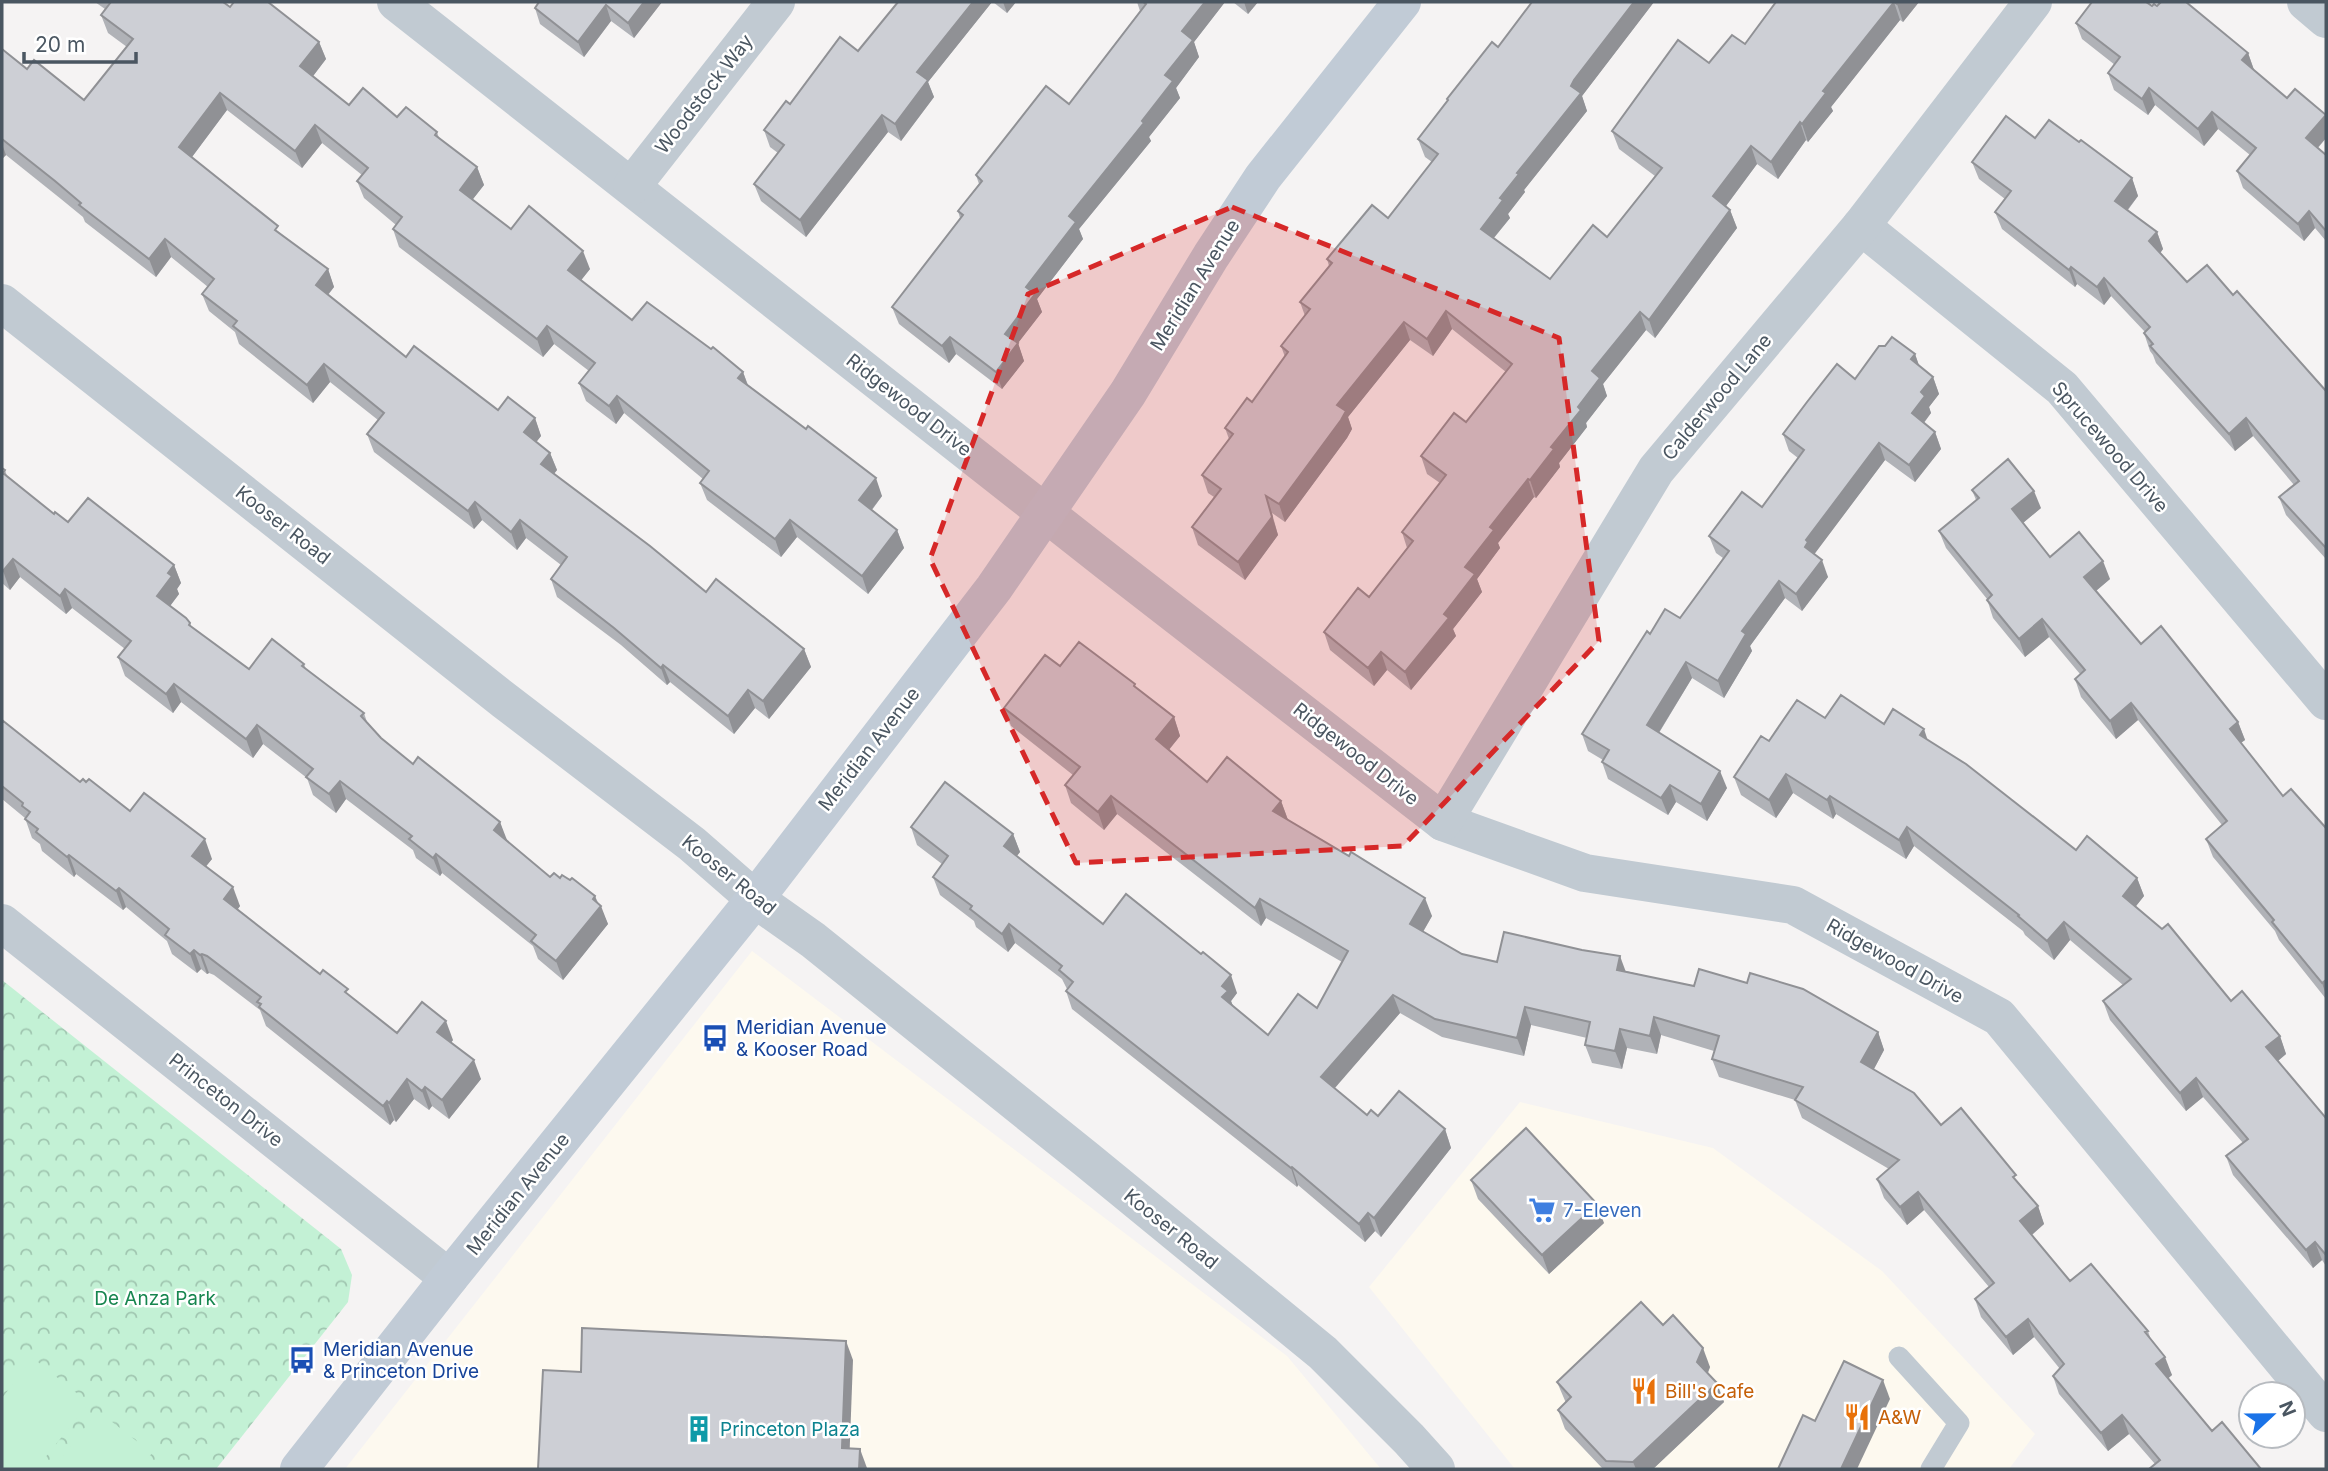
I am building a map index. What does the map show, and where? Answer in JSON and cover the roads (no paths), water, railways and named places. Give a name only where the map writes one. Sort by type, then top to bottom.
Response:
[{"type":"main road","name":"Meridian Avenue","points":[[299,1469],[449,1278],[755,899],[994,588],[1128,393],[1211,256],[1263,177],[1402,2]]},
{"type":"street","name":"Ridgewood Drive","points":[[396,2],[1045,513],[1443,822],[1585,873],[1793,905],[1998,1017],[2326,1413]]},
{"type":"street","name":"Woodstock Way","points":[[632,186],[776,2]]},
{"type":"street","name":"Calderwood Lane","points":[[1443,822],[1656,470],[1861,226],[2033,2]]},
{"type":"street","points":[[2306,2],[2326,19]]},
{"type":"street","name":"Sprucewood Drive","points":[[1861,226],[2062,388],[2326,701]]},
{"type":"street","name":"Kooser Road","points":[[2,303],[484,685],[692,845],[755,899],[846,966],[1323,1353],[1436,1469]]},
{"type":"street","name":"Princeton Drive","points":[[2,923],[449,1278]]},
{"type":"lane","points":[[1899,1357],[1959,1423],[1931,1469]]},
{"type":"place","name":"Meridian Avenue & Kooser Road","points":[[715,1038]]},
{"type":"place","name":"7-Eleven","points":[[1542,1210]]},
{"type":"place","name":"Meridian Avenue & Princeton Drive","points":[[302,1360]]},
{"type":"place","name":"Bill's Cafe","points":[[1644,1391]]},
{"type":"place","name":"A&W","points":[[1857,1417]]},
{"type":"place","name":"Princeton Plaza","points":[[699,1429]]},
{"type":"park label","name":"De Anza Park","points":[[155,1298]]}]
